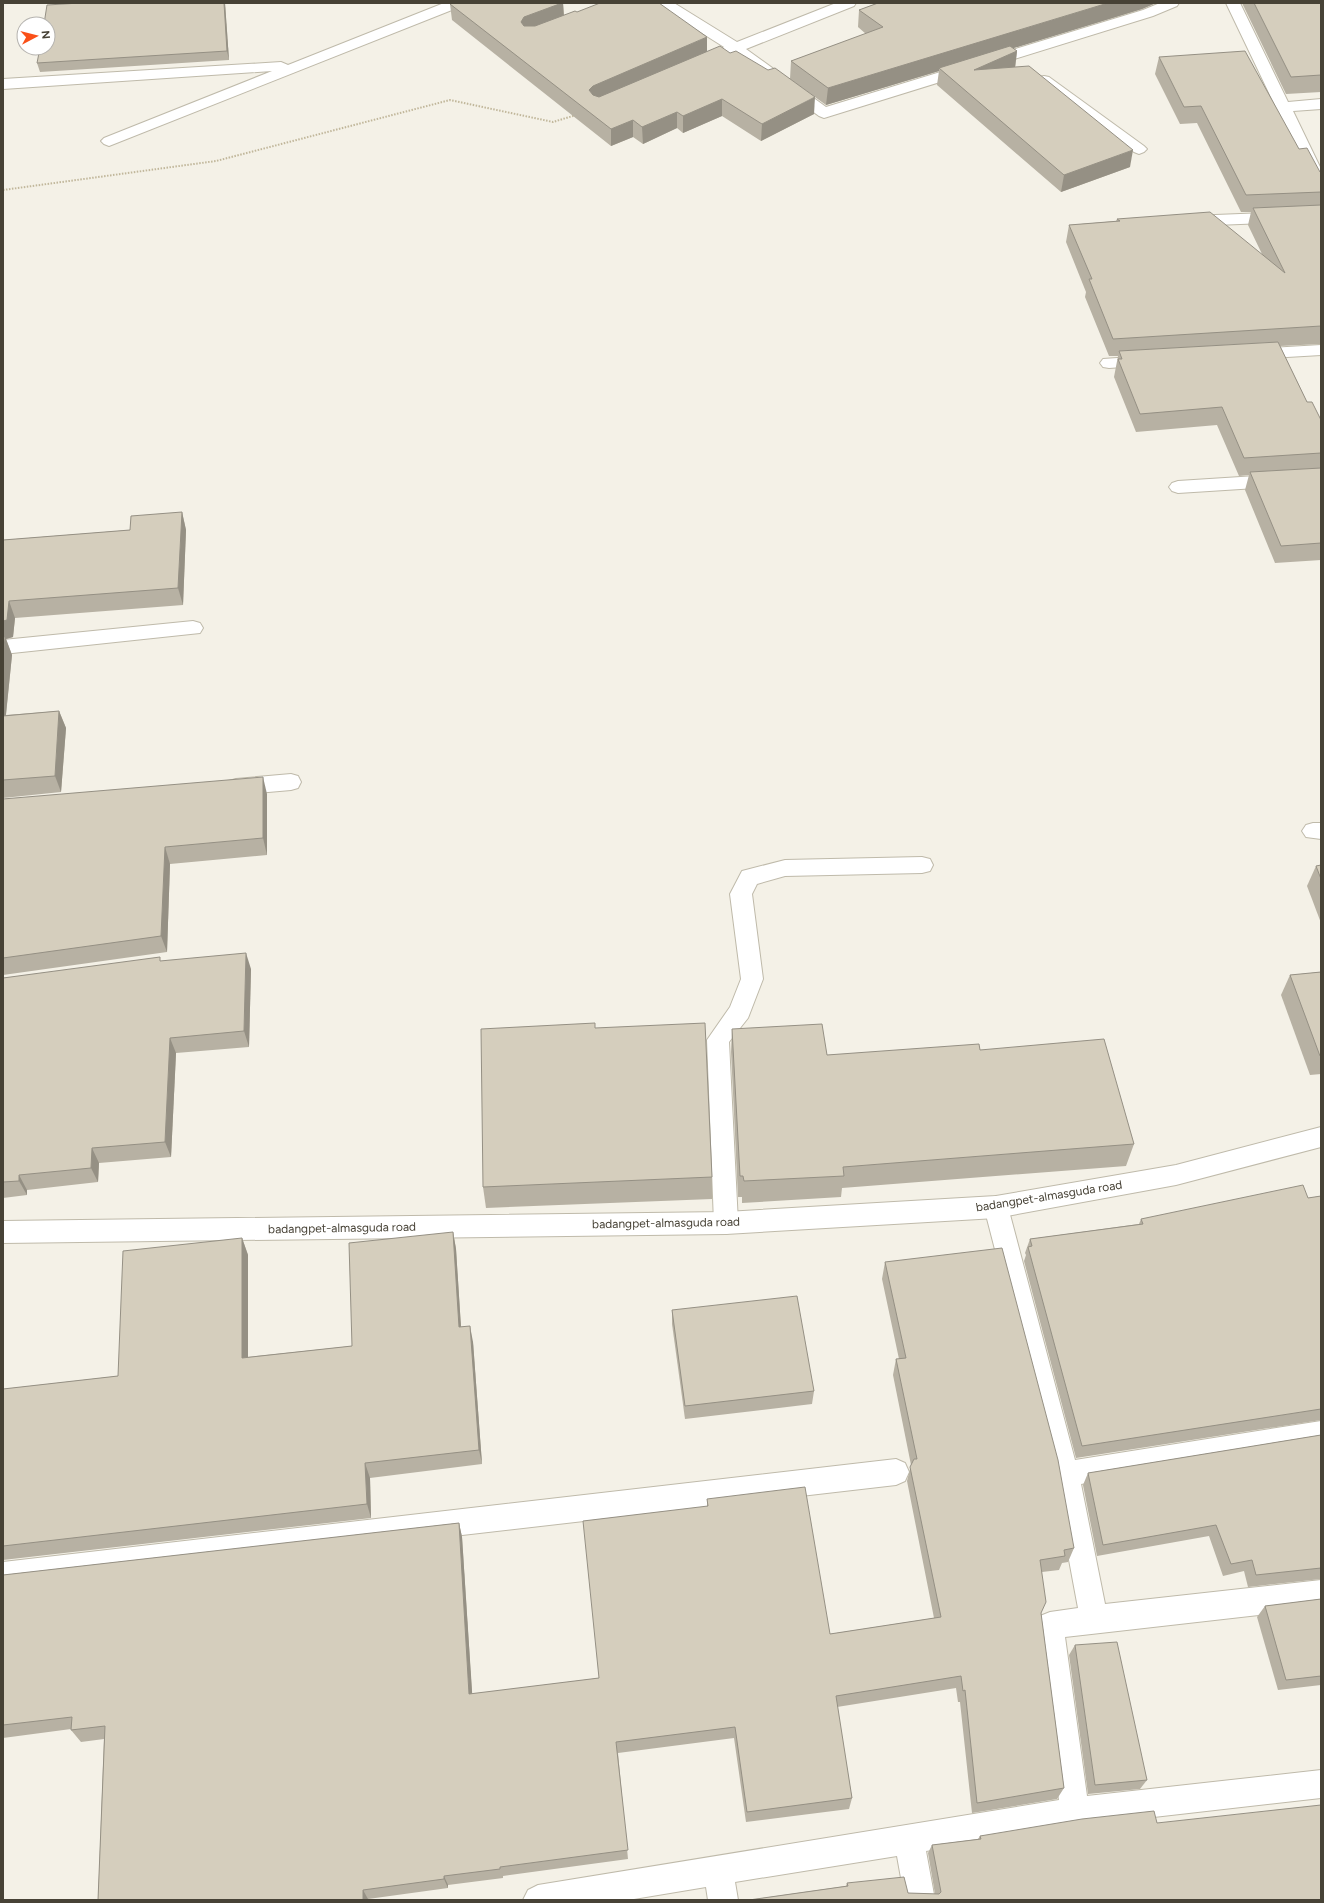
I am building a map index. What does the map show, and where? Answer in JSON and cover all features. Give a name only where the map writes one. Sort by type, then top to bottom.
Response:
[{"type":"street","points":[[110,141],[457,3]]},
{"type":"street","points":[[664,3],[736,48],[824,113],[1148,13],[1172,3]]},
{"type":"street","points":[[714,57],[849,3]]},
{"type":"street","points":[[1233,3],[1321,185]]},
{"type":"street","points":[[1011,56],[1138,149]]},
{"type":"street","points":[[3,84],[302,65]]},
{"type":"street","points":[[1283,107],[1321,104]]},
{"type":"street","points":[[1178,221],[1321,216]]},
{"type":"street","points":[[1235,356],[1321,350]]},
{"type":"street","points":[[1109,363],[1164,360]]},
{"type":"street","points":[[1178,487],[1321,478]]},
{"type":"street","points":[[3,647],[193,628]]},
{"type":"street","points":[[221,788],[291,782]]},
{"type":"street","points":[[726,1223],[718,1040],[740,1012],[752,979],[741,894],[750,877],[785,868],[922,865]]},
{"type":"street","name":"badangpet-almasguda road","points":[[3,1232],[726,1223],[996,1208],[1176,1175],[1321,1137]]},
{"type":"street","points":[[996,1208],[1066,1474],[1094,1619]]},
{"type":"street","points":[[1066,1474],[1321,1433]]},
{"type":"street","points":[[3,1575],[896,1472]]},
{"type":"street","points":[[1075,1812],[1050,1626],[1094,1619],[1321,1594]]},
{"type":"street","points":[[538,1900],[1075,1812],[1321,1784]]},
{"type":"street","points":[[909,1838],[920,1900]]},
{"type":"street","points":[[718,1870],[723,1900]]},
{"type":"path","points":[[3,190],[216,161],[450,100],[552,122],[579,114]]},
{"type":"building","points":[[80,3],[224,3],[227,51],[37,63],[38,56],[56,56],[56,16],[45,16],[47,5]]},
{"type":"building","points":[[562,3],[524,17],[521,22],[524,26],[535,26],[600,3],[659,3],[707,37],[593,86],[589,90],[593,95],[599,97],[720,46],[730,53],[736,51],[768,70],[775,68],[815,97],[762,124],[722,99],[683,116],[677,112],[642,127],[633,120],[611,129],[450,4]]},
{"type":"building","points":[[878,3],[1108,3],[828,88],[791,61],[883,27],[859,10]]},
{"type":"building","points":[[1254,3],[1321,3],[1321,75],[1291,77]]},
{"type":"building","points":[[1010,46],[1017,51],[974,70],[1029,66],[1133,150],[1064,175],[939,68]]},
{"type":"building","points":[[1245,51],[1299,149],[1307,148],[1321,172],[1321,192],[1246,195],[1201,106],[1184,107],[1159,57]]},
{"type":"building","points":[[1321,205],[1321,326],[1113,339],[1089,279],[1092,279],[1069,225],[1120,221],[1117,219],[1210,212],[1285,273],[1253,208]]},
{"type":"building","points":[[1278,342],[1307,402],[1312,402],[1321,420],[1321,453],[1244,458],[1222,407],[1140,414],[1118,359],[1122,359],[1119,351]]},
{"type":"building","points":[[1321,468],[1321,543],[1281,546],[1250,472]]},
{"type":"building","points":[[182,512],[178,588],[9,601],[7,620],[3,621],[3,540],[130,530],[131,516]]},
{"type":"building","points":[[3,637],[5,637],[3,660]]},
{"type":"building","points":[[59,711],[55,776],[3,780],[3,716]]},
{"type":"building","points":[[263,777],[263,838],[165,847],[161,936],[3,958],[3,799]]},
{"type":"building","points":[[1321,865],[1321,879],[1316,866]]},
{"type":"building","points":[[246,953],[244,1031],[170,1038],[165,1142],[92,1148],[91,1168],[19,1175],[19,1181],[3,1182],[3,978],[160,957],[160,961]]},
{"type":"building","points":[[1321,972],[1321,1056],[1320,1056],[1290,975]]},
{"type":"building","points":[[595,1023],[595,1028],[705,1023],[712,1177],[483,1187],[481,1029]]},
{"type":"building","points":[[822,1024],[827,1055],[979,1044],[980,1050],[1104,1039],[1134,1144],[843,1167],[844,1176],[744,1181],[743,1176],[740,1176],[732,1029]]},
{"type":"building","points":[[1303,1185],[1308,1198],[1321,1196],[1321,1409],[1082,1446],[1028,1247],[1032,1246],[1030,1239],[1143,1224],[1141,1219]]},
{"type":"building","points":[[453,1232],[459,1327],[470,1326],[479,1450],[365,1463],[367,1504],[3,1546],[3,1389],[118,1376],[123,1251],[242,1238],[242,1358],[352,1346],[349,1243]]},
{"type":"building","points":[[1002,1248],[1058,1460],[1074,1548],[1064,1550],[1065,1556],[1040,1560],[1046,1602],[1041,1613],[1064,1788],[977,1803],[965,1690],[963,1691],[961,1676],[836,1696],[852,1798],[747,1812],[735,1727],[616,1742],[628,1850],[500,1867],[500,1869],[444,1876],[444,1879],[363,1890],[363,1900],[98,1900],[105,1726],[71,1730],[72,1717],[3,1725],[3,1575],[459,1523],[469,1694],[599,1678],[583,1521],[708,1506],[707,1499],[805,1487],[830,1634],[941,1617],[910,1467],[914,1459],[917,1459],[896,1359],[906,1358],[885,1262]]},
{"type":"building","points":[[797,1296],[814,1391],[685,1406],[672,1310]]},
{"type":"building","points":[[1321,1435],[1321,1568],[1256,1575],[1252,1560],[1231,1564],[1216,1525],[1103,1545],[1088,1473]]},
{"type":"building","points":[[1321,1599],[1321,1676],[1286,1680],[1265,1606]]},
{"type":"building","points":[[1117,1642],[1147,1780],[1095,1785],[1075,1645]]},
{"type":"building","points":[[1321,1805],[1321,1900],[749,1900],[848,1886],[847,1883],[904,1877],[908,1893],[939,1894],[941,1892],[932,1845],[981,1839],[980,1836],[1082,1819],[1154,1811],[1157,1823]]}]
